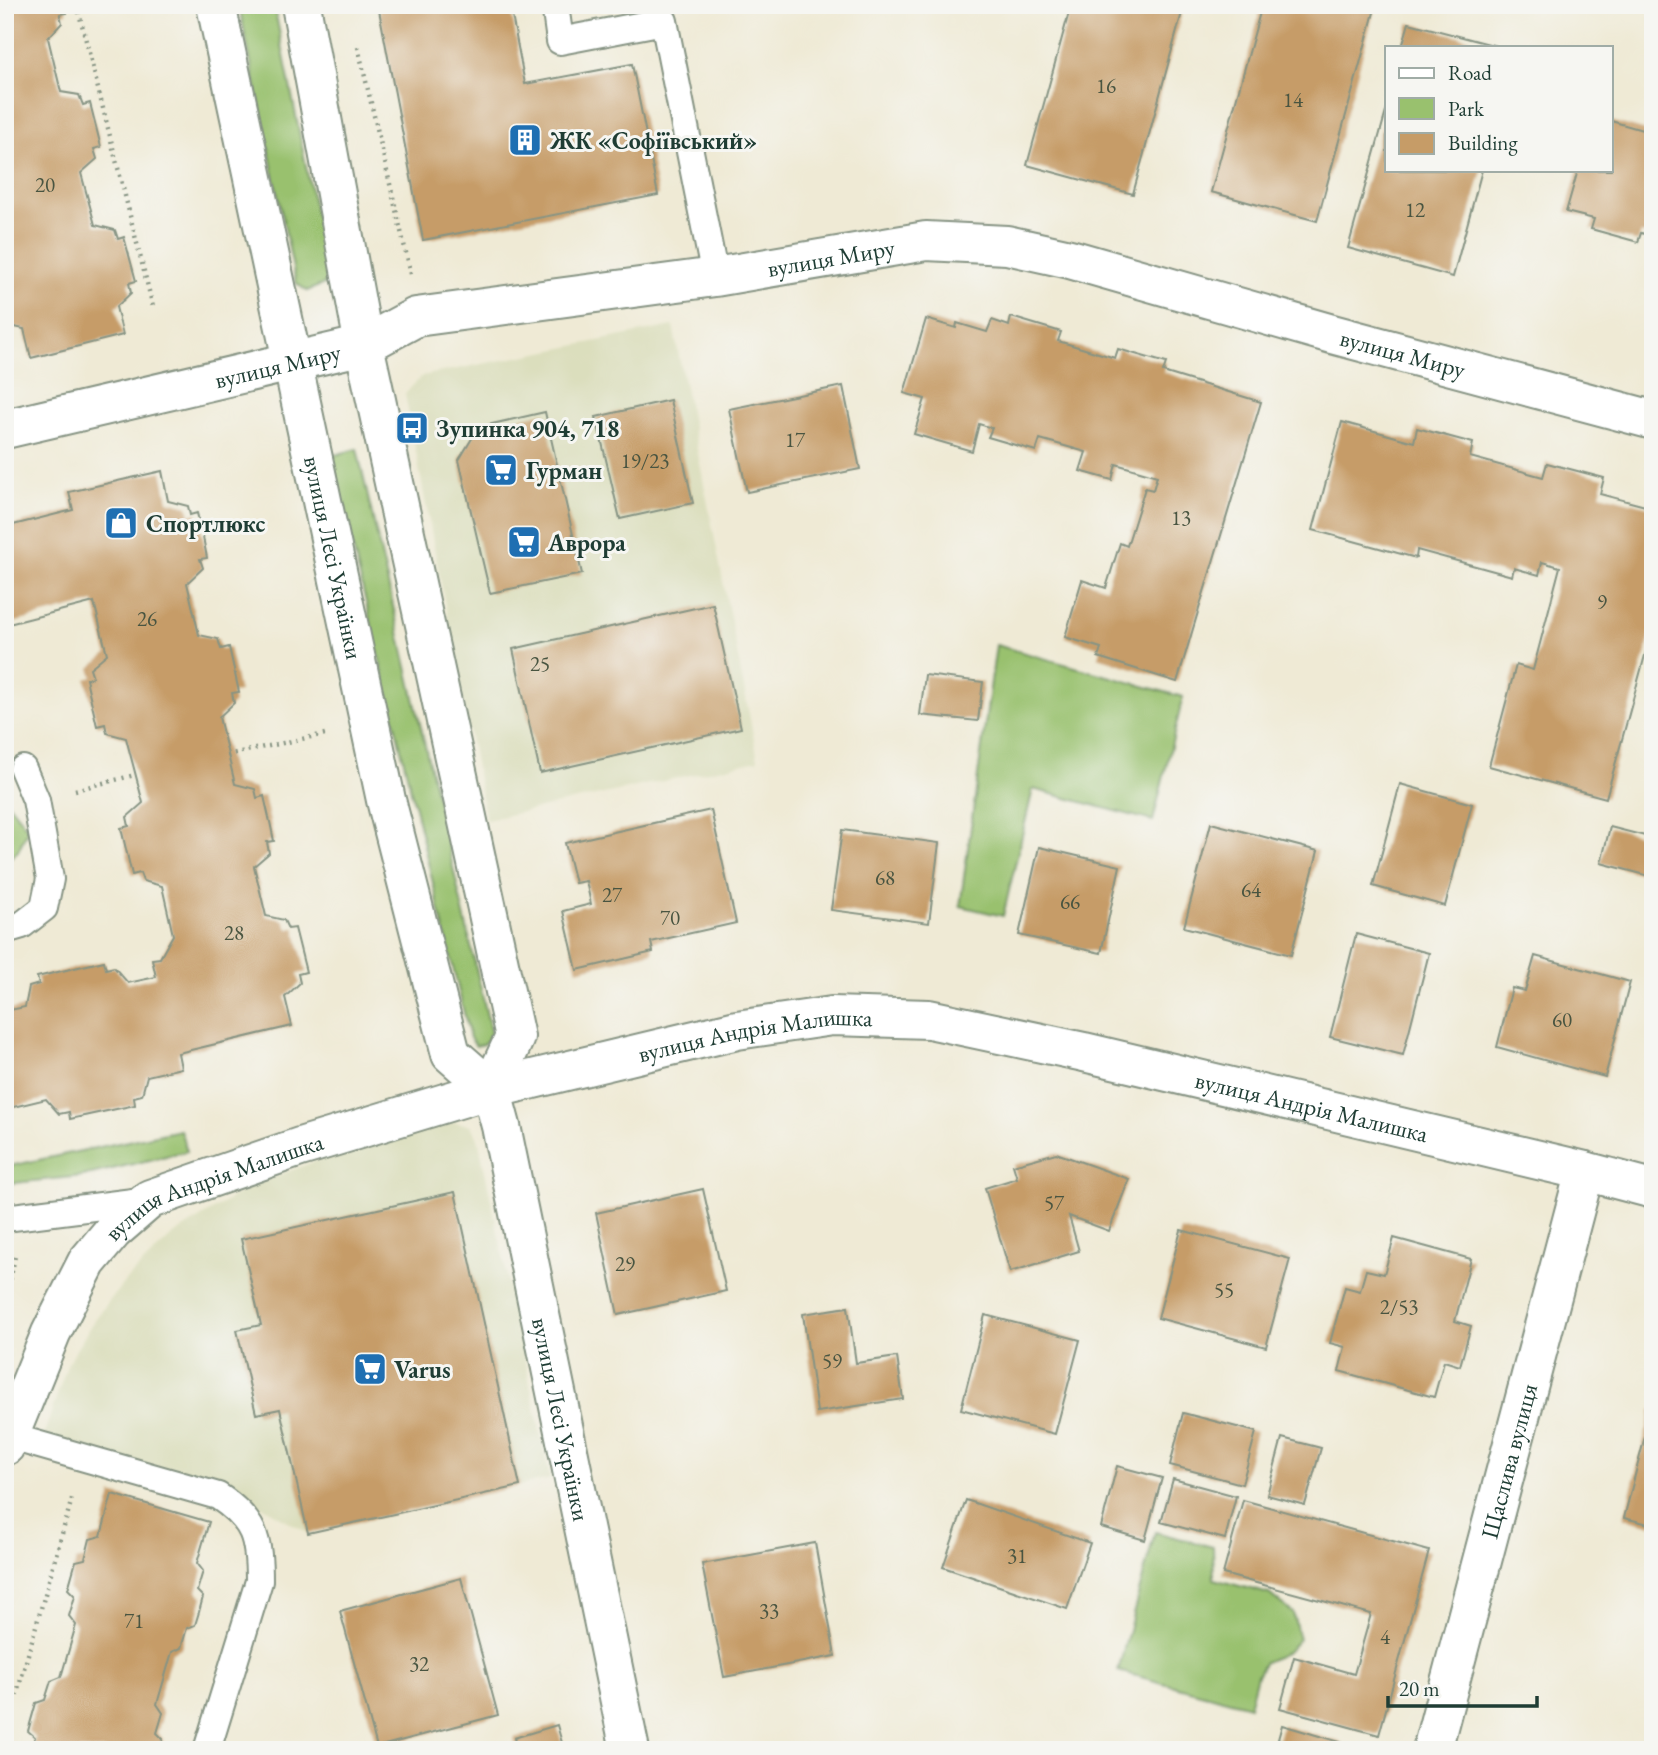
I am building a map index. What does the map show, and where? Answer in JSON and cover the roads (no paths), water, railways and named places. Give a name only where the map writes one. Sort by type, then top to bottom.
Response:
[{"type":"street","name":"вулиця Лесі Українки","points":[[216,5],[386,800],[451,1054],[491,1089],[501,1126],[629,1750]]},
{"type":"street","points":[[301,5],[364,345],[515,1037],[491,1089]]},
{"type":"street","name":"вулиця Миру","points":[[5,429],[364,345],[416,317],[715,277],[926,241],[1007,245],[1070,259],[1332,334],[1653,420]]},
{"type":"street","name":"вулиця Андрія Малишка","points":[[7,1441],[51,1334],[87,1262],[113,1231],[150,1199],[300,1147],[491,1089],[737,1030],[832,1016],[929,1019],[1084,1052],[1653,1189]]},
{"type":"street","name":"Щаслива вулиця","points":[[1432,1750],[1585,1171]]},
{"type":"lane","points":[[555,5],[560,41],[664,21],[715,277]]},
{"type":"lane","points":[[5,930],[22,925],[44,908],[50,879],[36,800],[23,769]]},
{"type":"lane","points":[[14,1217],[150,1199]]},
{"type":"lane","points":[[7,1441],[218,1496],[238,1510],[254,1532],[259,1555],[259,1581],[207,1750]]},
{"type":"place","name":"ЖК «Софіївський»","points":[[525,140]]},
{"type":"place","name":"Зупинка 904, 718","points":[[412,428]]},
{"type":"place","name":"Гурман","points":[[501,470]]},
{"type":"place","name":"Спортлюкс","points":[[121,523]]},
{"type":"place","name":"Аврора","points":[[524,542]]},
{"type":"place","name":"Varus","points":[[370,1369]]}]
